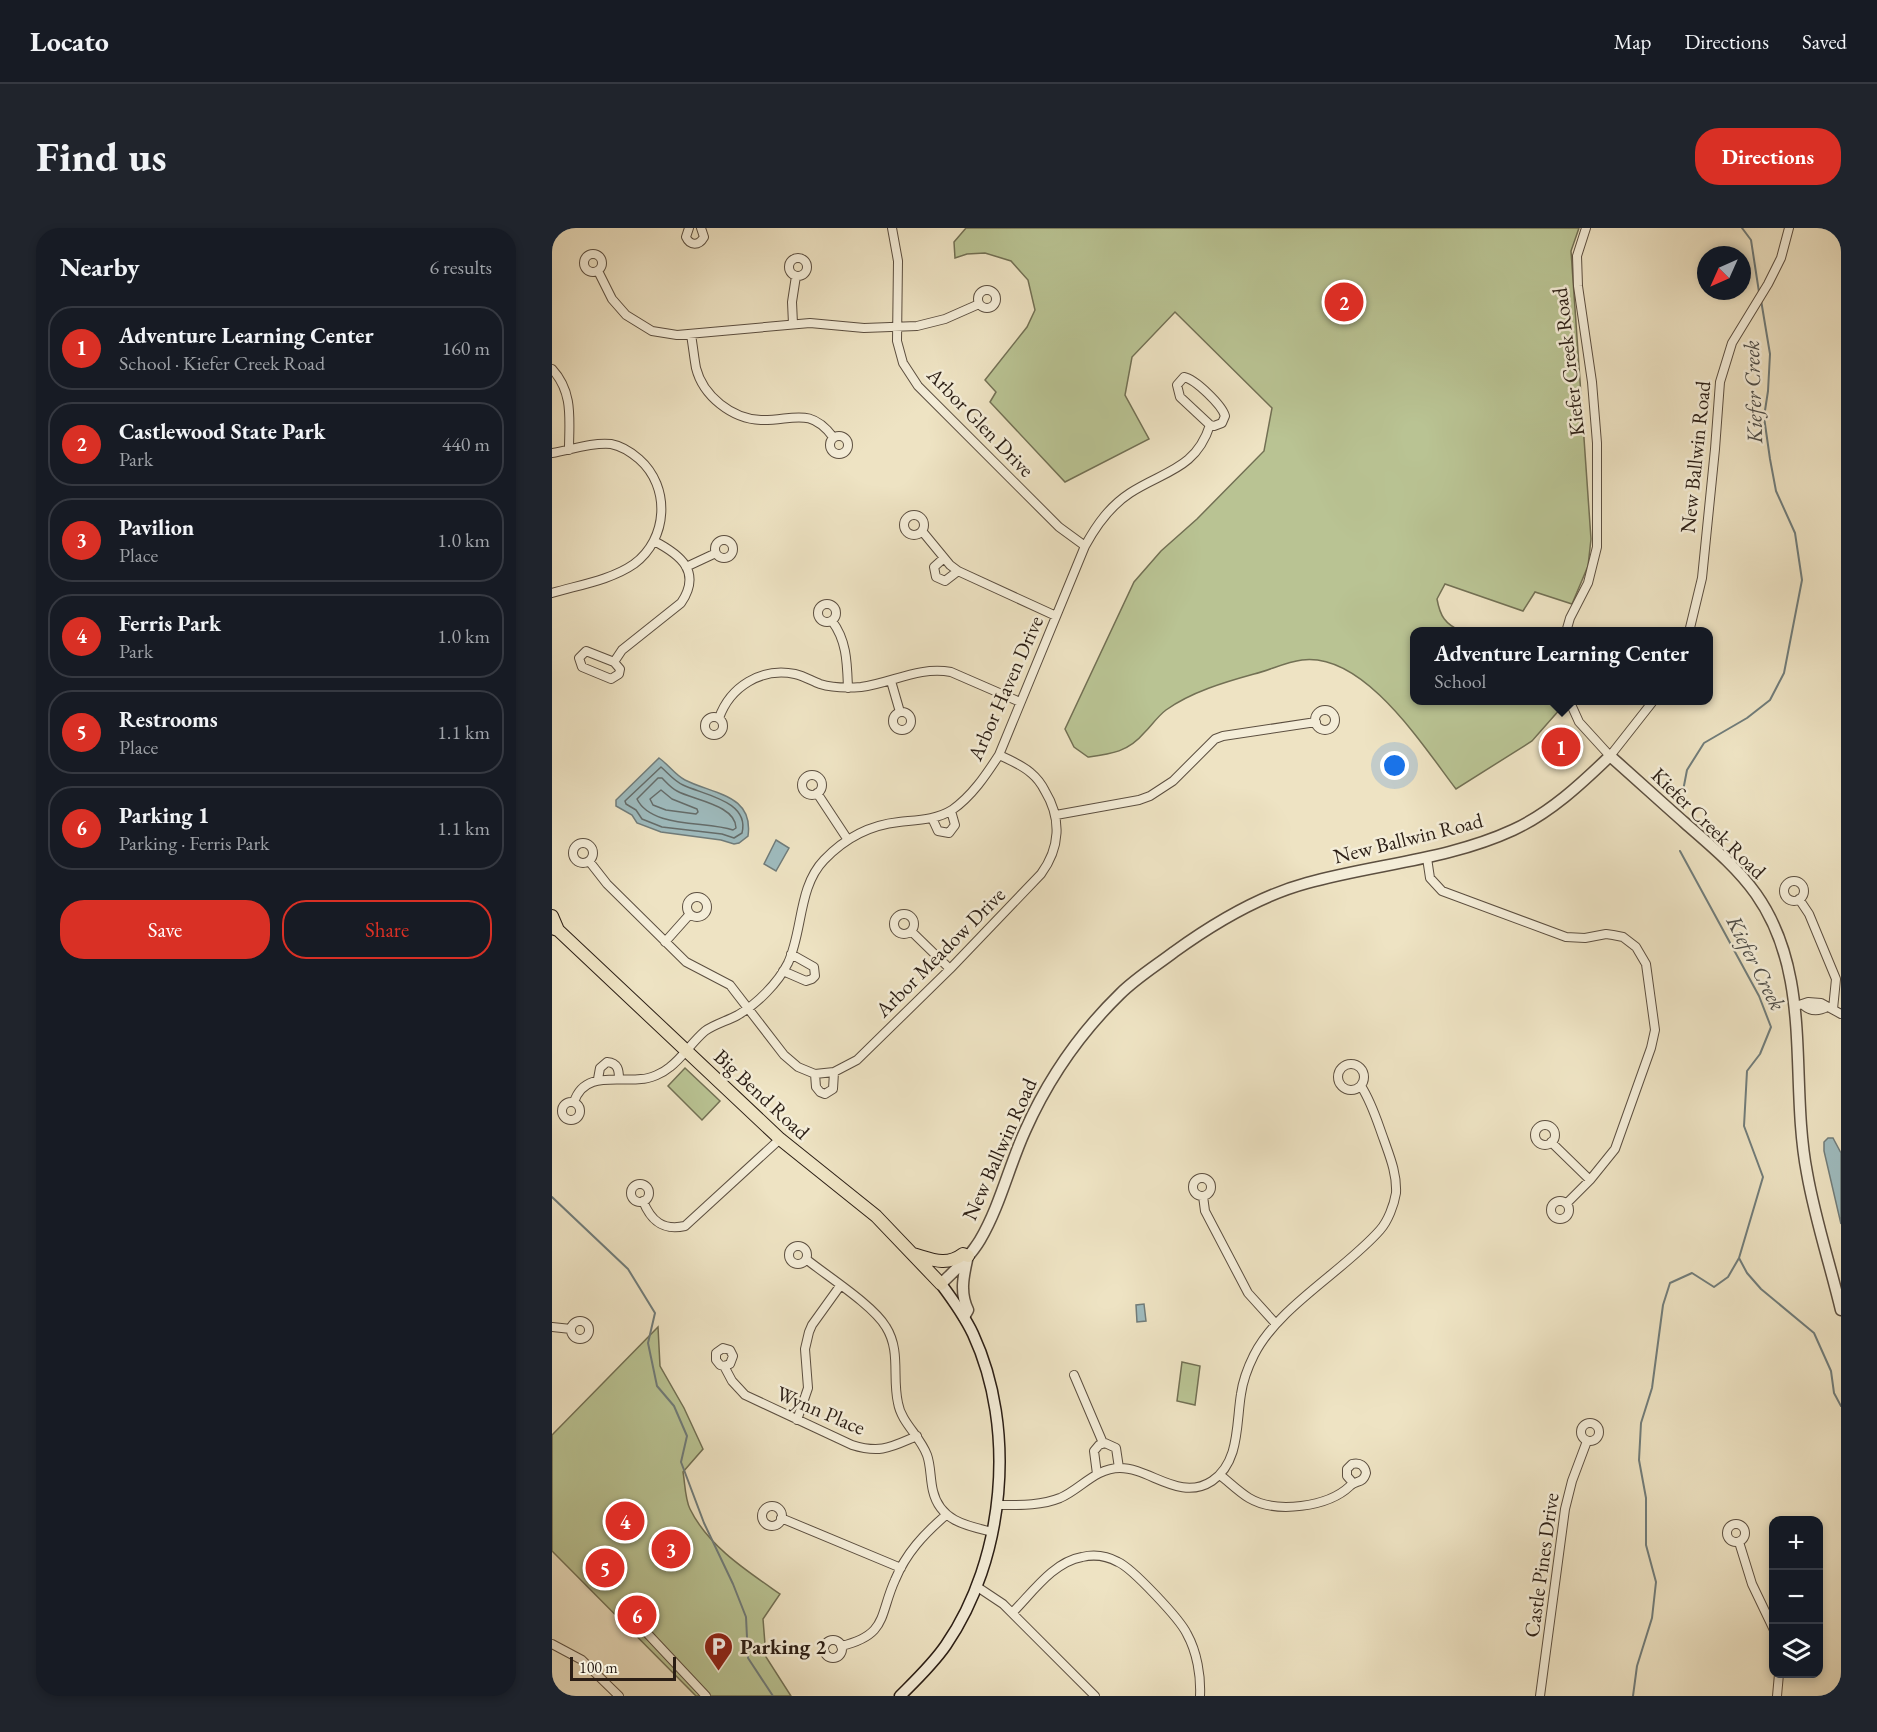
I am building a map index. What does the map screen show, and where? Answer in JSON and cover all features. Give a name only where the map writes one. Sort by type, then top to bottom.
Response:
[{"type":"main road","name":"Big Bend Road","points":[[552,916],[555,929],[780,1139],[876,1216],[941,1284]]},
{"type":"main road","points":[[913,1254],[942,1262],[957,1259],[963,1254],[968,1256]]},
{"type":"street","points":[[689,228],[686,237],[689,242],[695,244],[704,237],[700,228]]},
{"type":"street","name":"Arbor Glen Drive","points":[[892,228],[898,261],[897,341],[903,363],[918,386],[1059,527],[1085,546]]},
{"type":"street","name":"Kiefer Creek Road","points":[[1567,627],[1588,583],[1597,547],[1597,443],[1592,382],[1578,286],[1577,255],[1586,228]]},
{"type":"street","name":"New Ballwin Road","points":[[1690,627],[1701,578],[1720,382],[1732,343],[1781,258],[1789,228]]},
{"type":"street","points":[[598,271],[618,307],[636,323],[660,333],[691,335],[793,324],[864,328],[931,323],[979,304]]},
{"type":"street","points":[[793,324],[792,302],[796,276]]},
{"type":"street","points":[[691,335],[697,370],[707,390],[720,404],[739,416],[760,420],[804,417],[825,427],[833,437]]},
{"type":"street","points":[[552,369],[565,386],[568,399],[569,450]]},
{"type":"street","name":"Arbor Haven Drive","points":[[1188,377],[1192,380],[1224,412],[1222,423],[1210,425],[1180,397],[1177,389],[1181,379],[1188,377]]},
{"type":"street","name":"Arbor Haven Drive","points":[[598,1079],[641,1080],[670,1068],[705,1032],[749,1007],[764,993],[783,971],[791,954],[807,892],[822,861],[848,840],[869,828],[932,818],[951,811],[979,785],[999,755],[1085,546],[1095,527],[1119,501],[1138,488],[1170,473],[1199,449],[1210,425]]},
{"type":"street","points":[[552,453],[597,444],[611,444],[634,455],[645,464],[653,476],[662,500],[662,514],[654,541],[635,563],[622,572],[552,593]]},
{"type":"street","points":[[922,531],[958,571],[1056,616]]},
{"type":"street","points":[[614,662],[622,650],[681,603],[689,586],[686,567],[677,554],[654,541]]},
{"type":"street","points":[[686,567],[716,553]]},
{"type":"street","points":[[944,558],[934,567],[936,577],[945,581],[958,571]]},
{"type":"street","points":[[832,621],[839,631],[845,648],[848,688]]},
{"type":"street","points":[[586,651],[614,662],[619,666],[620,672],[617,677],[611,679],[586,670],[579,661],[580,654],[586,651]]},
{"type":"street","points":[[719,718],[722,709],[735,692],[752,679],[773,673],[797,674],[822,685],[848,688],[891,681],[925,670],[939,670],[951,672],[1020,702]]},
{"type":"street","points":[[891,681],[900,712]]},
{"type":"street","name":"Kiefer Creek Road","points":[[1572,705],[1580,722],[1610,756],[1735,868],[1756,894],[1771,919],[1783,949],[1799,1006],[1801,1126],[1807,1173],[1841,1310]]},
{"type":"street","name":"New Ballwin Road","points":[[941,1284],[980,1240],[991,1218],[1024,1132],[1053,1077],[1071,1050],[1121,993],[1200,934],[1231,915],[1274,894],[1337,876],[1427,858],[1475,845],[1515,829],[1574,790],[1610,756],[1650,705]]},
{"type":"street","points":[[1056,815],[1150,796],[1173,781],[1207,746],[1223,736],[1316,722]]},
{"type":"street","name":"Arbor Meadow Drive","points":[[815,1074],[834,1072],[857,1060],[950,969],[1048,864],[1056,840],[1056,815],[1052,802],[1034,775],[999,755]]},
{"type":"street","points":[[817,793],[848,840]]},
{"type":"street","points":[[932,818],[938,831],[944,834],[949,833],[955,825],[951,811]]},
{"type":"street","points":[[1427,858],[1430,878],[1442,891],[1566,937],[1585,938],[1606,934],[1623,938],[1636,947],[1646,964],[1655,1030],[1654,1039],[1615,1149],[1590,1180],[1567,1203]]},
{"type":"street","points":[[589,861],[607,884],[686,962],[730,985],[784,1055],[798,1067],[815,1074],[816,1087],[820,1092],[825,1094],[833,1089],[834,1072]]},
{"type":"street","points":[[1799,899],[1809,914],[1836,979],[1834,1010],[1821,1003],[1808,1002],[1799,1006]]},
{"type":"street","points":[[665,942],[690,914]]},
{"type":"street","points":[[911,931],[950,969]]},
{"type":"street","points":[[783,971],[806,981],[815,976],[814,967],[791,954]]},
{"type":"street","points":[[574,1102],[583,1087],[598,1079],[600,1068],[608,1062],[618,1067],[620,1079]]},
{"type":"street","points":[[997,1505],[1050,1502],[1097,1474],[1119,1468],[1189,1488],[1209,1483],[1220,1475],[1234,1449],[1242,1390],[1248,1369],[1261,1343],[1276,1324],[1381,1229],[1392,1206],[1395,1194],[1395,1173],[1370,1100],[1361,1086]]},
{"type":"street","points":[[643,1201],[651,1218],[658,1224],[666,1228],[686,1226],[780,1139]]},
{"type":"street","points":[[1551,1142],[1590,1180]]},
{"type":"street","points":[[1203,1196],[1205,1211],[1248,1293],[1276,1324]]},
{"type":"street","points":[[964,1317],[968,1310],[964,1302],[962,1286],[968,1256]]},
{"type":"street","points":[[806,1258],[872,1310],[887,1328],[896,1352],[899,1408],[927,1454],[933,1491],[940,1507],[946,1515],[967,1527],[993,1532]]},
{"type":"street","points":[[900,1696],[946,1644],[958,1626],[976,1586],[993,1532],[997,1505],[999,1451],[992,1396],[981,1355],[964,1317],[941,1284]]},
{"type":"street","points":[[797,1420],[808,1388],[805,1356],[807,1340],[812,1325],[840,1286]]},
{"type":"street","points":[[552,1327],[571,1329]]},
{"type":"street","name":"Wynn Place","points":[[724,1366],[732,1381],[745,1395],[852,1445],[875,1450],[894,1447],[917,1436]]},
{"type":"street","points":[[1074,1376],[1103,1443]]},
{"type":"street","name":"Castle Pines Drive","points":[[1540,1696],[1556,1589],[1564,1509],[1587,1441]]},
{"type":"street","points":[[1097,1474],[1094,1451],[1103,1443],[1109,1443],[1116,1448],[1119,1468]]},
{"type":"street","points":[[1220,1475],[1249,1498],[1260,1503],[1290,1506],[1309,1506],[1333,1499],[1353,1483]]},
{"type":"street","points":[[841,1646],[870,1635],[876,1628],[884,1614],[901,1568],[917,1543],[946,1515]]},
{"type":"street","points":[[782,1518],[901,1568]]},
{"type":"street","points":[[1739,1542],[1747,1572],[1770,1624]]},
{"type":"street","points":[[1012,1612],[1056,1569],[1068,1561],[1095,1555],[1120,1563],[1183,1626],[1195,1654],[1200,1696]]},
{"type":"street","points":[[976,1586],[1012,1612],[1095,1696]]},
{"type":"street","points":[[645,1631],[706,1696]]},
{"type":"street","points":[[552,1644],[582,1660],[619,1696]]},
{"type":"street","points":[[1777,1696],[1779,1678]]},
{"type":"green space","points":[[966,228],[1579,228],[1571,251],[1591,539],[1588,566],[1572,604],[1535,592],[1523,611],[1445,584],[1437,599],[1444,619],[1454,627],[1410,627],[1410,705],[1560,705],[1561,708],[1532,741],[1456,789],[1390,705],[1348,671],[1325,661],[1290,662],[1197,693],[1166,710],[1138,739],[1119,751],[1088,757],[1074,747],[1065,729],[1134,582],[1161,551],[1197,519],[1264,451],[1272,408],[1175,312],[1132,357],[1125,395],[1149,439],[1065,482],[990,402],[996,392],[985,380],[1027,327],[1035,310],[1028,280],[1011,261],[985,253],[967,254],[955,258],[954,242]]},
{"type":"green space","points":[[685,1068],[720,1101],[702,1120],[668,1086]]},
{"type":"green space","points":[[658,1327],[660,1366],[684,1408],[703,1449],[683,1472],[688,1505],[707,1535],[729,1557],[780,1594],[763,1619],[766,1657],[791,1696],[696,1696],[552,1551],[552,1435]]},
{"type":"green space","points":[[1182,1362],[1200,1366],[1195,1405],[1177,1401]]},
{"type":"water","points":[[659,758],[685,780],[738,804],[748,822],[748,836],[734,844],[721,840],[661,832],[637,823],[632,815],[616,806],[616,800]]},
{"type":"water","points":[[776,840],[789,848],[776,871],[764,864]]},
{"type":"water","points":[[1828,1138],[1833,1138],[1841,1153],[1841,1224],[1824,1151],[1824,1142]]},
{"type":"water","points":[[1144,1304],[1146,1321],[1137,1322],[1136,1305]]},
{"type":"waterway","name":"Kiefer Creek","points":[[1742,228],[1751,240],[1759,292]]},
{"type":"waterway","name":"Kiefer Creek","points":[[1682,796],[1687,770],[1704,743],[1747,718],[1770,700],[1784,673],[1802,580],[1795,533],[1776,491],[1770,459],[1764,417],[1770,354],[1761,300]]},
{"type":"waterway","name":"Kiefer Creek","points":[[1680,851],[1759,996],[1771,1027],[1760,1054],[1747,1071],[1744,1126],[1763,1177],[1739,1258],[1747,1273],[1761,1289],[1814,1333],[1831,1371],[1834,1393],[1841,1406]]},
{"type":"waterway","points":[[552,1197],[628,1269],[655,1313],[648,1343],[657,1386],[674,1406],[687,1436],[681,1462],[704,1523],[746,1617],[748,1658],[773,1696]]},
{"type":"waterway","points":[[1633,1696],[1637,1666],[1652,1618],[1656,1582],[1646,1545],[1646,1498],[1639,1460],[1641,1423],[1652,1388],[1663,1305],[1670,1283],[1692,1273],[1714,1287],[1728,1277],[1739,1258]]},
{"type":"place","name":"Castlewood State Park","points":[[1344,302]]},
{"type":"place","name":"Adventure Learning Center","points":[[1561,747]]},
{"type":"place","name":"Ferris Park","points":[[625,1521]]},
{"type":"place","name":"Pavilion","points":[[671,1549]]},
{"type":"place","name":"Restrooms","points":[[605,1568]]},
{"type":"place","name":"Parking 1","points":[[637,1615]]},
{"type":"place","name":"Parking 2","points":[[719,1672]]}]
